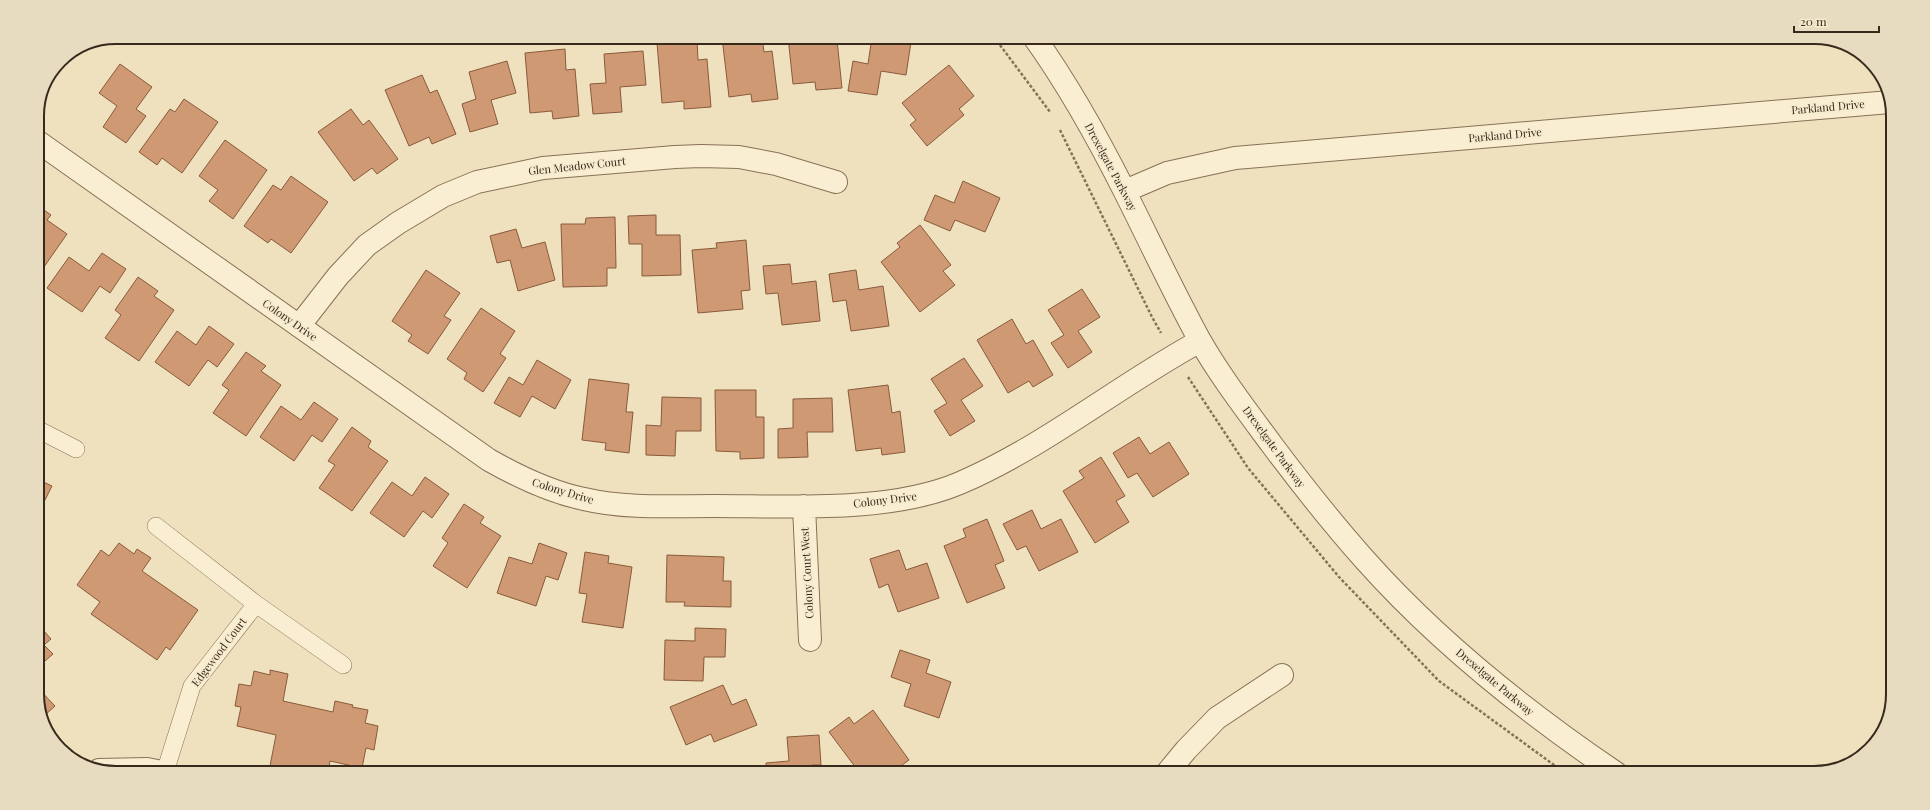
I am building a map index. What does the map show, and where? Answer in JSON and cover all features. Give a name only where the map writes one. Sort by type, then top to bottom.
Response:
[{"type":"street","name":"Drexelgate Parkway","points":[[1038,44],[1086,119],[1125,191],[1200,340],[1251,416],[1307,492],[1366,561],[1402,598],[1470,662],[1574,744],[1606,766]]},
{"type":"street","name":"Parkland Drive","points":[[1125,191],[1167,173],[1235,158],[1885,102]]},
{"type":"street","name":"Colony Drive","points":[[44,146],[489,460],[519,476],[545,487],[584,499],[623,505],[804,506],[876,503],[941,491],[961,483],[1046,437],[1200,340]]},
{"type":"street","name":"Glen Meadow Court","points":[[299,326],[338,276],[367,245],[398,223],[443,196],[476,182],[543,168],[700,156],[739,157],[768,162],[836,182]]},
{"type":"street","name":"Colony Court West","points":[[804,506],[810,640]]},
{"type":"street","points":[[1173,766],[1217,718],[1282,675]]},
{"type":"lane","points":[[44,432],[76,449]]},
{"type":"lane","points":[[156,526],[256,604],[343,665]]},
{"type":"lane","name":"Edgewood Court","points":[[159,766],[192,686],[256,604]]},
{"type":"path","points":[[999,44],[1055,118]]},
{"type":"path","points":[[1058,126],[1152,317]]},
{"type":"building","points":[[657,44],[697,44],[698,60],[707,59],[711,107],[684,109],[684,101],[662,103]]},
{"type":"building","points":[[723,44],[763,44],[764,52],[772,51],[778,99],[752,102],[751,94],[729,97]]},
{"type":"building","points":[[789,44],[837,44],[842,88],[816,90],[815,82],[793,84]]},
{"type":"building","points":[[871,44],[911,44],[906,75],[881,71],[877,95],[848,91],[853,61],[868,64]]},
{"type":"building","points":[[565,49],[566,70],[575,69],[579,116],[553,119],[552,111],[530,113],[525,53]]},
{"type":"building","points":[[643,51],[646,85],[620,87],[622,112],[593,114],[590,84],[606,83],[604,54]]},
{"type":"building","points":[[507,61],[516,93],[491,100],[498,124],[470,132],[462,104],[476,99],[469,72]]},
{"type":"building","points":[[120,64],[152,87],[136,109],[146,116],[126,143],[103,127],[117,106],[99,93]]},
{"type":"building","points":[[949,65],[974,96],[959,109],[964,115],[927,146],[910,125],[916,120],[902,103]]},
{"type":"building","points":[[422,75],[430,93],[437,90],[456,134],[432,144],[429,137],[409,146],[385,90]]},
{"type":"building","points":[[184,99],[218,122],[182,173],[162,158],[157,165],[139,152],[170,109],[175,112]]},
{"type":"building","points":[[351,109],[363,125],[369,120],[398,159],[377,174],[372,168],[354,181],[318,132]]},
{"type":"building","points":[[225,140],[267,170],[233,219],[209,201],[218,190],[199,176]]},
{"type":"building","points":[[291,176],[328,202],[291,253],[271,239],[268,243],[244,226],[273,185],[281,190]]},
{"type":"building","points":[[963,181],[1000,198],[985,232],[955,220],[950,231],[924,220],[935,195],[954,203]]},
{"type":"building","points":[[44,210],[51,215],[47,220],[67,234],[44,267]]},
{"type":"building","points":[[656,215],[656,235],[680,235],[681,275],[642,276],[642,244],[629,244],[628,216]]},
{"type":"building","points":[[615,217],[616,268],[607,268],[607,286],[563,287],[561,224],[585,224],[586,218]]},
{"type":"building","points":[[920,225],[951,265],[943,271],[955,285],[920,312],[881,262],[900,247],[897,243]]},
{"type":"building","points":[[516,229],[522,248],[545,242],[555,280],[518,291],[510,260],[497,263],[490,236]]},
{"type":"building","points":[[746,240],[750,290],[741,291],[743,309],[698,313],[692,250],[717,248],[716,243]]},
{"type":"building","points":[[102,253],[126,269],[110,293],[100,286],[82,312],[47,288],[69,257],[89,271]]},
{"type":"building","points":[[790,264],[792,284],[816,281],[820,321],[782,325],[778,293],[766,294],[763,266]]},
{"type":"building","points":[[426,270],[460,293],[444,316],[451,320],[428,354],[408,341],[412,335],[392,321]]},
{"type":"building","points":[[856,270],[859,290],[883,286],[889,326],[851,331],[846,300],[833,302],[829,274]]},
{"type":"building","points":[[138,277],[158,291],[154,296],[174,310],[139,361],[105,338],[121,315],[115,310]]},
{"type":"building","points":[[1082,289],[1100,317],[1078,331],[1092,352],[1068,368],[1051,343],[1064,335],[1048,310]]},
{"type":"building","points":[[481,308],[515,331],[500,354],[506,358],[483,392],[464,379],[467,373],[447,359]]},
{"type":"building","points":[[1012,319],[1026,344],[1033,340],[1053,375],[1033,387],[1029,381],[1008,393],[977,340]]},
{"type":"building","points":[[209,326],[234,344],[217,367],[208,360],[189,386],[155,362],[177,331],[196,345]]},
{"type":"building","points":[[246,352],[266,366],[261,371],[281,385],[246,436],[213,413],[229,390],[222,385]]},
{"type":"building","points":[[964,358],[983,386],[961,400],[975,421],[950,436],[934,411],[947,403],[931,379]]},
{"type":"building","points":[[537,360],[571,380],[555,409],[532,396],[520,417],[494,403],[509,377],[523,385]]},
{"type":"building","points":[[589,379],[629,384],[626,412],[633,412],[629,453],[605,450],[606,443],[582,440]]},
{"type":"building","points":[[888,385],[892,413],[900,411],[905,452],[882,455],[881,448],[856,451],[848,390]]},
{"type":"building","points":[[715,390],[756,390],[756,417],[764,417],[764,458],[740,459],[740,452],[716,451]]},
{"type":"building","points":[[662,397],[701,398],[701,431],[676,431],[675,456],[646,455],[646,425],[661,426]]},
{"type":"building","points":[[832,398],[833,432],[807,432],[808,457],[778,458],[778,429],[793,428],[793,399]]},
{"type":"building","points":[[314,402],[338,419],[322,442],[312,435],[294,461],[260,437],[281,406],[301,420]]},
{"type":"building","points":[[352,427],[371,441],[368,447],[388,461],[352,511],[319,488],[335,465],[328,461]]},
{"type":"building","points":[[1139,437],[1150,454],[1169,442],[1189,474],[1153,497],[1137,473],[1128,478],[1113,453]]},
{"type":"building","points":[[1101,457],[1125,496],[1116,501],[1129,522],[1095,543],[1063,491],[1084,478],[1079,471]]},
{"type":"building","points":[[425,477],[449,494],[432,518],[423,511],[404,537],[370,513],[392,482],[412,496]]},
{"type":"building","points":[[44,482],[52,486],[44,502]]},
{"type":"building","points":[[464,504],[484,517],[480,523],[501,536],[467,588],[433,566],[448,543],[442,538]]},
{"type":"building","points":[[1032,510],[1041,529],[1061,519],[1078,552],[1039,571],[1026,546],[1017,550],[1003,524]]},
{"type":"building","points":[[987,519],[1004,561],[995,565],[1005,588],[967,603],[944,546],[966,537],[963,529]]},
{"type":"building","points":[[119,543],[134,554],[137,549],[151,558],[142,571],[198,610],[170,650],[166,647],[157,660],[91,614],[100,602],[77,585],[101,550],[109,556]]},
{"type":"building","points":[[539,543],[567,553],[558,580],[546,576],[536,606],[497,593],[509,557],[532,564]]},
{"type":"building","points":[[899,550],[906,570],[927,563],[939,598],[898,612],[888,584],[879,588],[870,559]]},
{"type":"building","points":[[585,552],[609,556],[608,563],[632,567],[623,628],[582,622],[587,594],[579,593]]},
{"type":"building","points":[[667,555],[724,557],[723,581],[731,581],[731,607],[684,606],[685,602],[666,602]]},
{"type":"building","points":[[695,628],[726,629],[725,657],[704,657],[703,681],[664,680],[665,640],[695,641]]},
{"type":"building","points":[[44,631],[51,639],[44,645]]},
{"type":"building","points":[[44,645],[53,654],[44,662]]},
{"type":"building","points":[[900,650],[930,660],[926,673],[951,682],[939,718],[904,706],[911,684],[891,677]]},
{"type":"building","points":[[270,670],[288,674],[283,701],[333,712],[335,701],[353,705],[352,707],[368,710],[365,723],[378,726],[374,750],[366,748],[362,766],[353,766],[330,761],[329,766],[270,766],[276,735],[237,726],[241,707],[235,706],[239,684],[251,686],[254,671],[270,675]]},
{"type":"building","points":[[723,685],[732,705],[746,699],[757,725],[714,742],[711,734],[686,745],[670,707]]},
{"type":"building","points":[[44,694],[55,706],[47,713]]},
{"type":"building","points":[[873,710],[909,760],[901,766],[854,766],[829,732],[849,717],[854,724]]},
{"type":"building","points":[[819,735],[821,765],[766,766],[766,763],[789,761],[787,737]]}]
